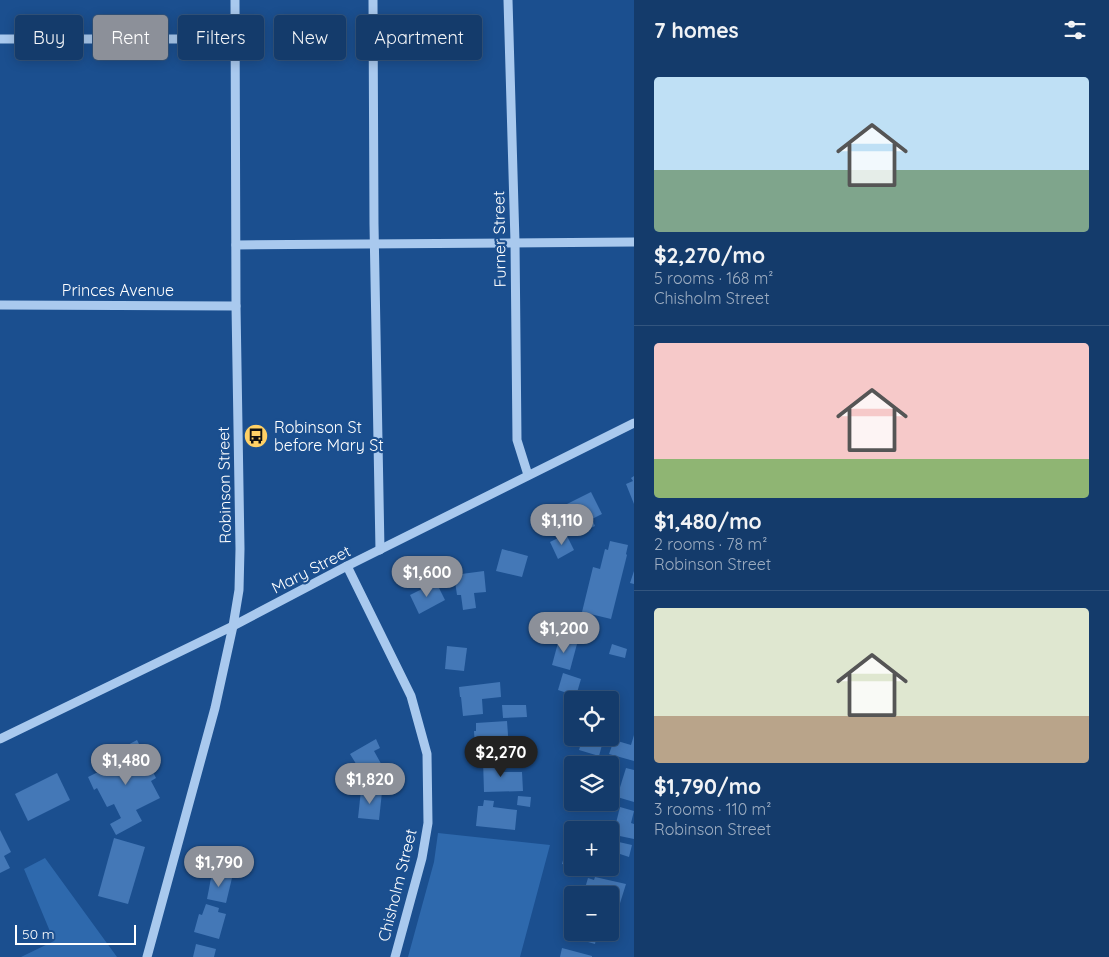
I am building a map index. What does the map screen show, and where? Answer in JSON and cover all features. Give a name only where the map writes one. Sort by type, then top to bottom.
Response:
[{"type":"street","name":"Robinson Street","points":[[236,0],[236,15]]},
{"type":"street","points":[[373,0],[380,550]]},
{"type":"street","name":"Furner Street","points":[[508,0],[515,242],[517,440],[528,476]]},
{"type":"street","points":[[0,39],[178,39]]},
{"type":"street","name":"Robinson Street","points":[[147,957],[215,708],[234,626],[239,590],[236,60]]},
{"type":"street","points":[[236,246],[634,242]]},
{"type":"street","name":"Princes Avenue","points":[[0,305],[236,306]]},
{"type":"street","name":"Mary Street","points":[[0,739],[234,626],[347,566],[634,423]]},
{"type":"street","name":"Chisholm Street","points":[[347,566],[411,696],[427,754],[428,823],[422,858],[395,957]]},
{"type":"shaded area","points":[[438,833],[550,845],[520,957],[408,957],[434,862]]},
{"type":"shaded area","points":[[45,858],[117,957],[21,957],[54,941],[24,869]]},
{"type":"building","points":[[634,476],[634,504],[626,484],[633,481],[631,478]]},
{"type":"building","points":[[591,492],[602,514],[592,519],[595,526],[584,531],[581,525],[565,532],[555,510]]},
{"type":"building","points":[[566,534],[574,550],[558,559],[550,542]]},
{"type":"building","points":[[610,541],[628,545],[611,619],[582,612],[593,567],[600,569],[605,549],[608,550]]},
{"type":"building","points":[[502,549],[528,556],[522,577],[496,571]]},
{"type":"building","points":[[484,571],[486,592],[474,593],[476,608],[463,610],[461,595],[457,595],[454,575]]},
{"type":"building","points":[[634,571],[634,584],[630,583]]},
{"type":"building","points":[[436,582],[445,600],[419,614],[410,595]]},
{"type":"building","points":[[559,639],[577,644],[570,670],[552,665]]},
{"type":"building","points":[[612,644],[627,649],[625,658],[609,654]]},
{"type":"building","points":[[447,646],[467,648],[464,671],[445,669]]},
{"type":"building","points":[[563,673],[581,679],[577,691],[564,692],[558,690]]},
{"type":"building","points":[[500,682],[501,697],[482,699],[483,714],[463,716],[459,687]]},
{"type":"building","points":[[502,705],[526,705],[527,717],[503,718]]},
{"type":"building","points":[[507,721],[509,749],[477,751],[474,731],[476,731],[476,723]]},
{"type":"building","points":[[634,735],[634,761],[609,754],[612,746],[619,746],[619,741],[631,745]]},
{"type":"building","points":[[376,739],[380,748],[374,751],[384,769],[366,780],[350,754]]},
{"type":"building","points":[[137,740],[156,778],[151,781],[160,798],[136,810],[142,821],[116,835],[110,824],[121,818],[114,804],[107,807],[97,788],[94,790],[88,777],[98,772],[96,768],[127,753],[124,747]]},
{"type":"building","points":[[580,746],[602,746],[599,756],[579,750]]},
{"type":"building","points":[[523,756],[523,766],[507,767],[506,757]]},
{"type":"building","points":[[504,759],[504,772],[522,772],[523,791],[484,792],[483,760]]},
{"type":"building","points":[[626,768],[634,770],[634,802],[619,798],[619,791]]},
{"type":"building","points":[[57,773],[70,800],[28,821],[15,794]]},
{"type":"building","points":[[356,774],[360,784],[342,790],[339,779]]},
{"type":"building","points":[[361,790],[382,792],[379,820],[358,818]]},
{"type":"building","points":[[518,796],[531,797],[530,807],[517,805]]},
{"type":"building","points":[[484,800],[494,801],[493,807],[517,810],[515,830],[476,826],[478,806],[483,806]]},
{"type":"building","points":[[620,807],[634,811],[631,823],[634,824],[634,839],[619,836],[619,821],[616,821]]},
{"type":"building","points":[[0,830],[11,852],[4,856],[10,868],[0,873]]},
{"type":"building","points":[[114,838],[145,847],[128,904],[98,896]]},
{"type":"building","points":[[619,842],[632,845],[629,857],[620,854],[619,858]]},
{"type":"building","points":[[212,873],[232,878],[226,903],[207,899]]},
{"type":"building","points":[[595,877],[626,884],[619,906],[619,886],[586,886],[588,878],[594,880]]},
{"type":"building","points":[[206,904],[219,908],[218,912],[226,914],[219,939],[194,932],[199,914],[202,915]]},
{"type":"building","points":[[584,941],[596,941],[595,944]]},
{"type":"building","points":[[196,944],[216,949],[214,957],[193,957]]},
{"type":"building","points":[[562,948],[592,956],[592,957],[560,957]]},
{"type":"place","name":"Robinson St before Mary St","points":[[256,436]]}]
